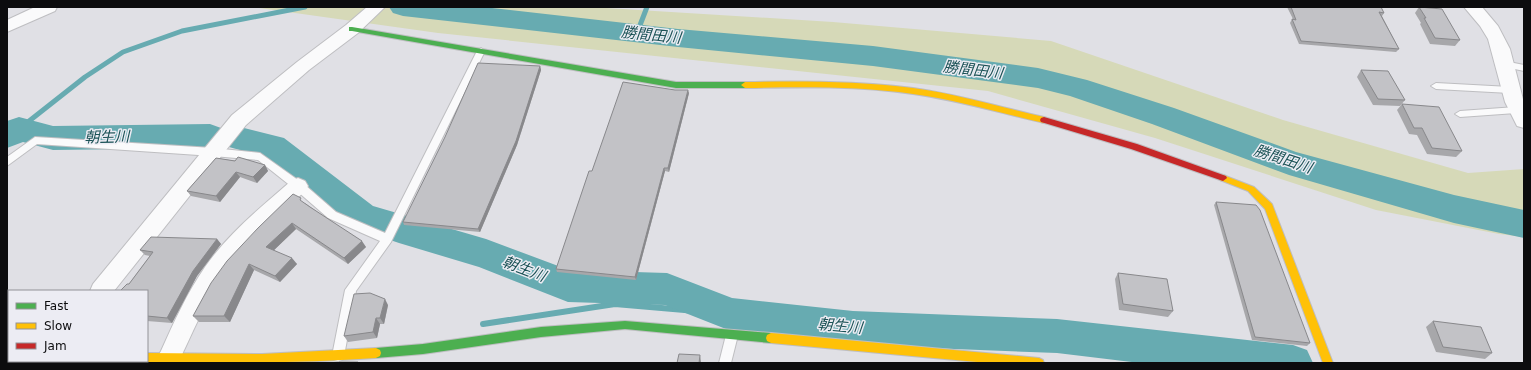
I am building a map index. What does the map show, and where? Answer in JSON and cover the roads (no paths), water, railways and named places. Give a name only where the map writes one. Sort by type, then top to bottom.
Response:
[{"type":"street","points":[[7,27],[49,7]]},
{"type":"street","points":[[102,290],[239,120],[303,66],[352,29],[377,7]]},
{"type":"street","points":[[1472,7],[1482,16],[1497,38],[1510,90],[1520,115]]},
{"type":"street","points":[[352,29],[676,85],[830,84],[913,91],[990,107],[1088,131],[1139,147],[1251,189],[1269,207],[1328,363]]},
{"type":"street","points":[[169,358],[197,298],[228,253],[298,186]]},
{"type":"street","points":[[148,358],[213,360],[338,356],[414,356],[541,332],[624,326],[1039,363]]},
{"type":"lane","points":[[338,356],[351,290],[387,239],[481,51]]},
{"type":"lane","points":[[1504,64],[1524,68]]},
{"type":"lane","points":[[1436,86],[1510,90]]},
{"type":"lane","points":[[1460,114],[1520,115]]},
{"type":"lane","points":[[7,162],[35,140],[213,152],[260,157],[298,186],[332,215],[387,239]]},
{"type":"lane","points":[[725,363],[732,335]]},
{"type":"waterway","points":[[19,129],[85,77],[123,52],[182,31],[305,7]]},
{"type":"waterway","name":"勝間田川","points":[[403,7],[678,38],[873,56],[1038,78],[1076,87],[1163,116],[1289,163],[1454,209],[1524,224]]},
{"type":"waterway","points":[[637,33],[647,7]]},
{"type":"waterway","name":"朝生川","points":[[7,136],[19,129],[53,138],[210,136]]},
{"type":"waterway","name":"朝生川","points":[[240,139],[272,147],[361,216],[387,225]]},
{"type":"waterway","name":"朝生川","points":[[399,229],[486,254],[568,286],[667,289],[731,314],[853,328],[1057,336],[1293,363]]},
{"type":"waterway","points":[[483,324],[615,304],[731,314]]}]
